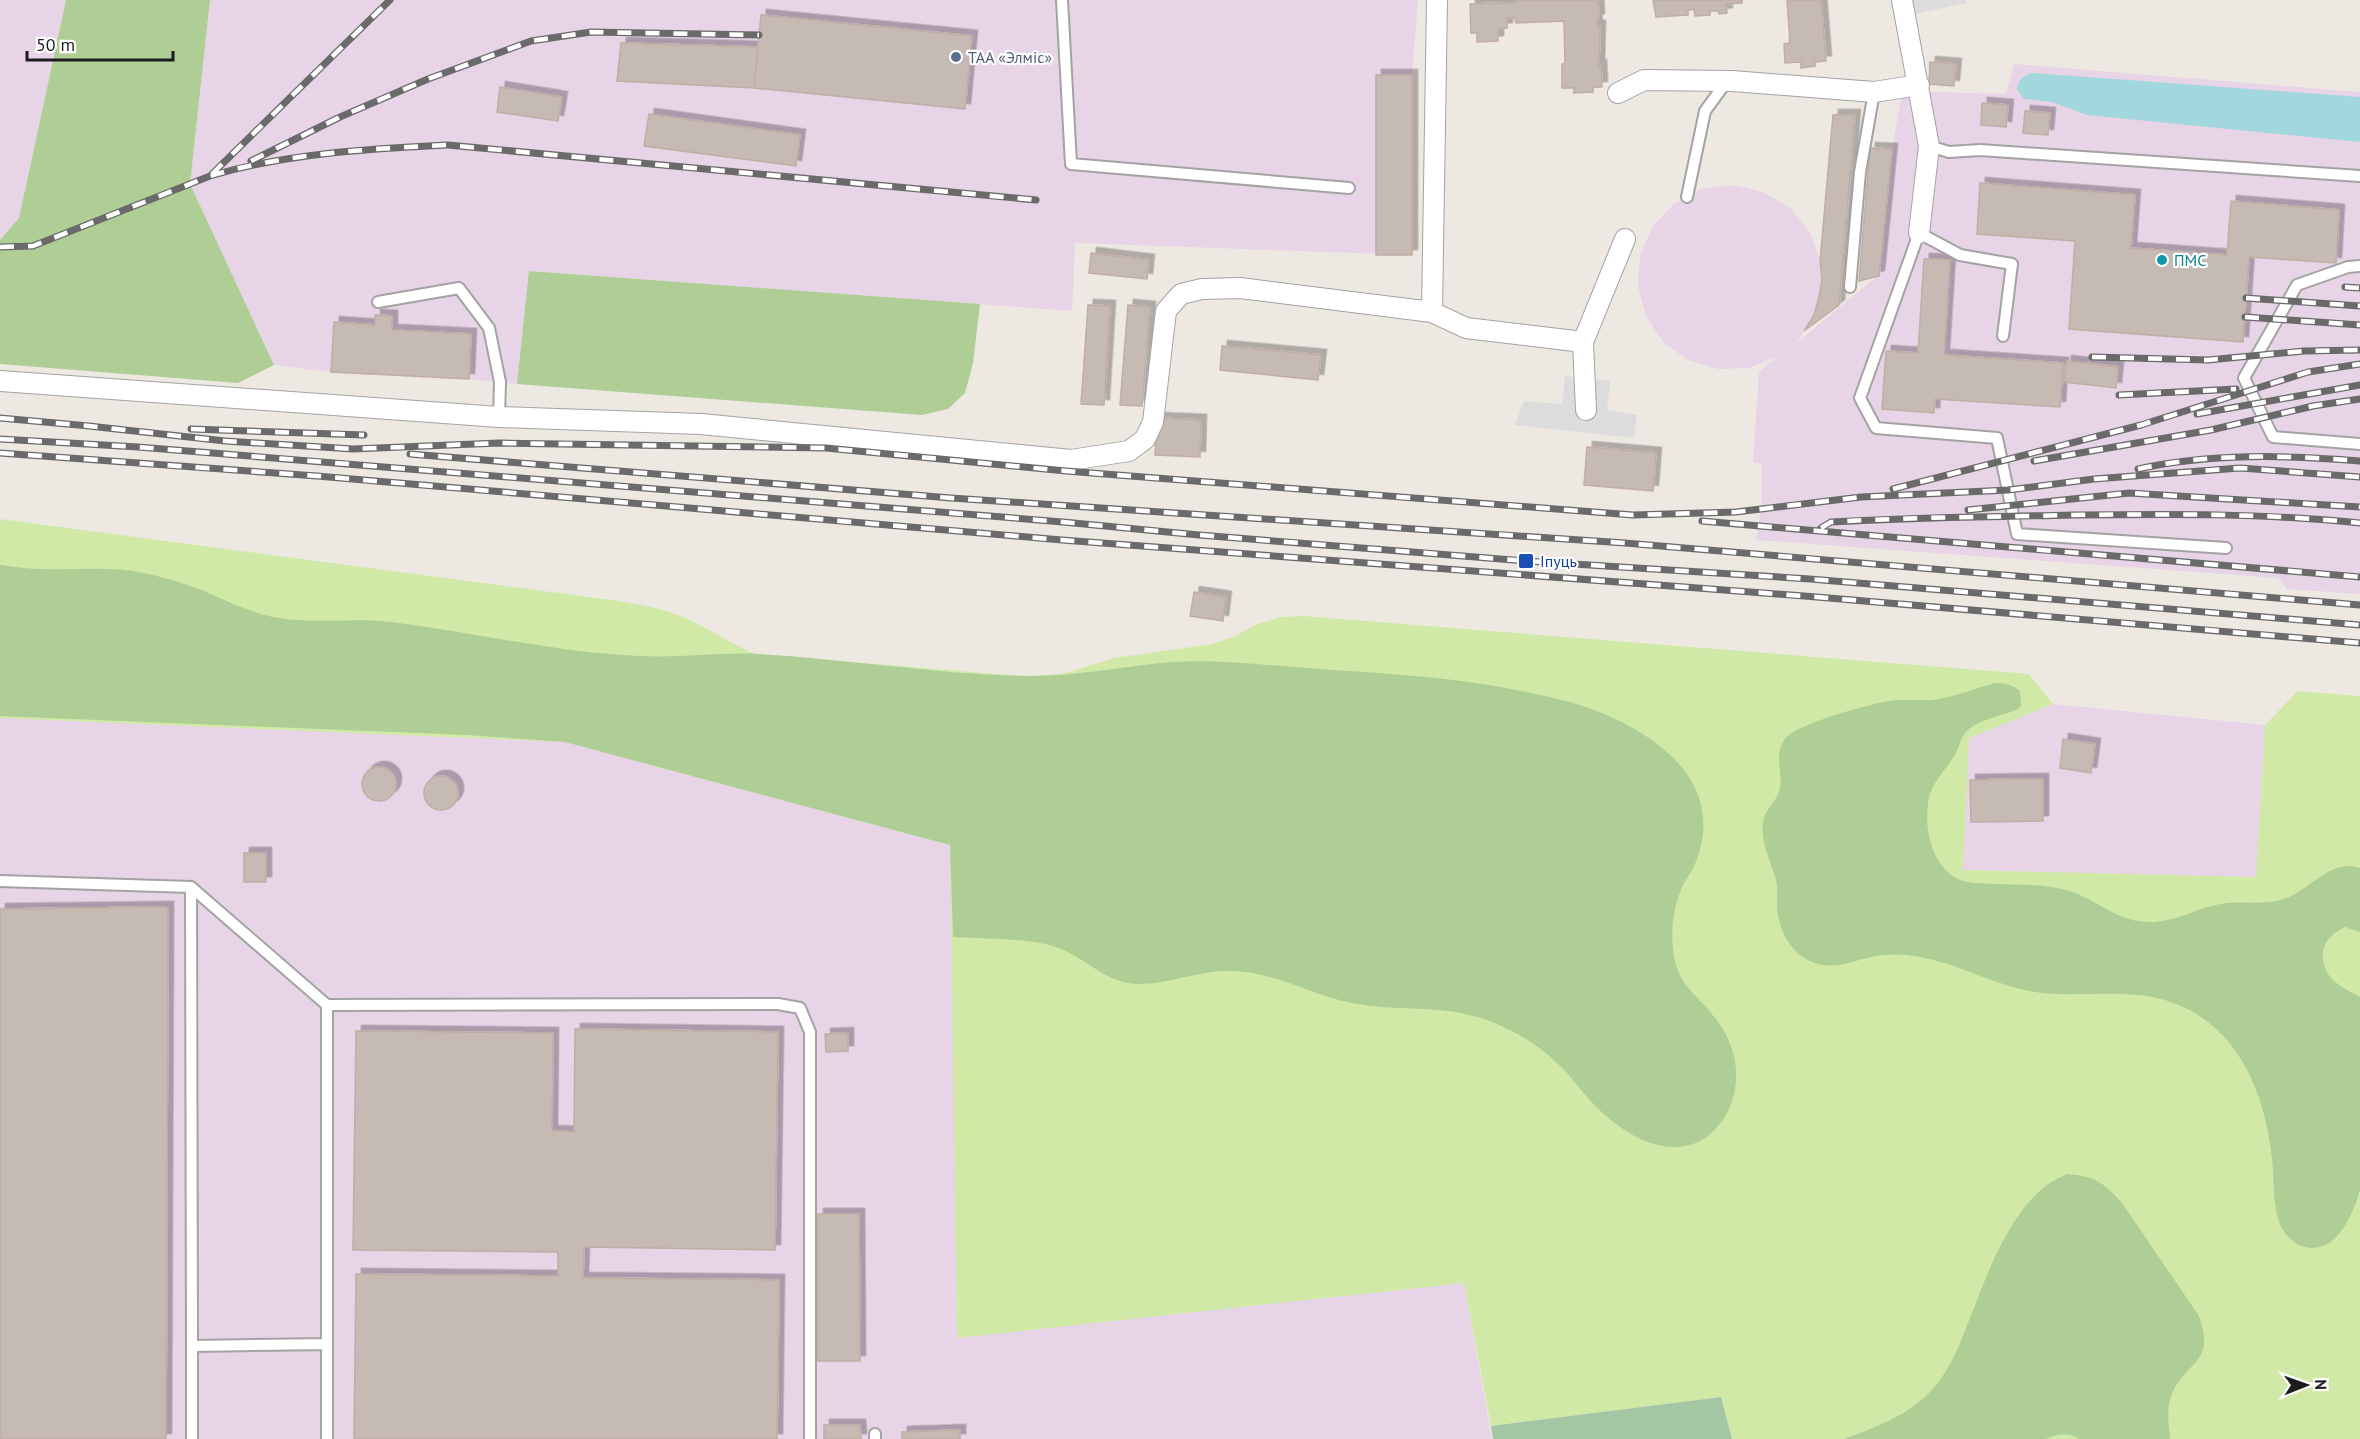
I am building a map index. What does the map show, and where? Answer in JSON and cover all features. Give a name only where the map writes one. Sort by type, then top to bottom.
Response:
[{"type":"street","points":[[1432,312],[1437,0]]},
{"type":"street","points":[[1902,0],[1929,146],[1919,232]]},
{"type":"street","points":[[1618,93],[1644,80],[1727,81],[1874,92],[1919,85]]},
{"type":"street","points":[[1586,410],[1583,342],[1625,239]]},
{"type":"street","points":[[0,381],[499,417],[701,424],[1071,460],[1129,452],[1145,439],[1153,422],[1166,311],[1181,294],[1202,289],[1240,288],[1432,312],[1466,328],[1583,342]]},
{"type":"lane","points":[[1062,0],[1071,164],[1349,188]]},
{"type":"lane","points":[[1687,197],[1705,111],[1727,81]]},
{"type":"lane","points":[[1850,287],[1860,172],[1874,92]]},
{"type":"lane","points":[[1929,146],[1949,152],[1980,150],[2360,176]]},
{"type":"lane","points":[[2003,336],[2012,264],[1960,255],[1919,232],[1860,398],[1876,428],[1997,438],[2017,534],[2226,548]]},
{"type":"lane","points":[[2360,266],[2348,267],[2297,285],[2244,378],[2273,437],[2360,444]]},
{"type":"lane","points":[[378,302],[459,288],[489,328],[500,382],[499,417]]},
{"type":"lane","points":[[0,881],[191,887],[327,1005],[778,1004],[800,1008],[810,1032],[810,1439]]},
{"type":"lane","points":[[191,887],[192,1439]]},
{"type":"lane","points":[[327,1005],[327,1439]]},
{"type":"lane","points":[[192,1346],[327,1344]]},
{"type":"shaded area","points":[[0,0],[66,0],[19,218],[0,240]]},
{"type":"shaded area","points":[[210,0],[1418,0],[1412,75],[1412,255],[1075,243],[1072,311],[530,271],[517,384],[469,379],[331,372],[274,365],[190,184]]},
{"type":"shaded area","points":[[1913,0],[1966,0],[1966,3],[1915,14]]},
{"type":"shaded area","points":[[2014,64],[2360,92],[2360,594],[2287,589],[2278,578],[1756,540],[1761,509],[1762,464],[1753,462],[1759,372],[1778,356],[1749,368],[1718,369],[1688,360],[1663,342],[1646,316],[1638,286],[1640,255],[1653,226],[1674,204],[1702,189],[1733,185],[1763,192],[1790,208],[1810,232],[1820,261],[1822,279],[1814,315],[1796,343],[1879,275],[1892,149],[1902,94],[1921,97],[1933,92],[2006,94]]},
{"type":"shaded area","points":[[1565,376],[1610,381],[1607,410],[1637,415],[1634,438],[1515,425],[1524,401],[1562,404]]},
{"type":"shaded area","points":[[2053,704],[2265,725],[2256,877],[1963,870],[1969,737]]},
{"type":"shaded area","points":[[0,716],[467,735],[565,742],[951,845],[957,1337],[1464,1283],[1492,1439],[0,1439]]},
{"type":"green space","points":[[66,0],[210,0],[190,184],[274,365],[238,383],[0,364],[0,240],[19,218]]},
{"type":"green space","points":[[529,271],[980,304],[973,363],[965,393],[948,409],[922,415],[517,384]]},
{"type":"green space","points":[[0,519],[619,601],[675,614],[755,654],[996,674],[1034,676],[1066,673],[1114,658],[1213,644],[1235,636],[1257,624],[1281,617],[1303,616],[2029,674],[2053,704],[1969,738],[1963,870],[2256,877],[2265,725],[2298,691],[2360,696],[2360,1439],[1732,1439],[1721,1397],[1491,1426],[1464,1283],[957,1338],[950,845],[565,742],[0,718]]},
{"type":"green space","points":[[0,565],[39,569],[133,571],[187,585],[273,617],[391,622],[546,647],[609,654],[655,656],[759,654],[1025,676],[1080,673],[1172,662],[1227,662],[1449,679],[1500,687],[1580,705],[1621,722],[1665,750],[1682,768],[1695,788],[1702,811],[1703,836],[1695,864],[1682,887],[1676,904],[1673,949],[1675,962],[1684,982],[1725,1033],[1736,1069],[1734,1094],[1724,1118],[1704,1139],[1691,1145],[1664,1146],[1639,1138],[1616,1124],[1596,1107],[1552,1058],[1538,1047],[1506,1028],[1478,1017],[1442,1010],[1352,1003],[1275,978],[1242,972],[1213,972],[1169,981],[1136,984],[1114,979],[1076,956],[1045,944],[1020,940],[953,937],[950,845],[565,742],[467,735],[0,716]]},
{"type":"green space","points":[[1995,683],[2008,684],[2020,691],[2021,706],[2016,710],[1976,724],[1966,732],[1956,753],[1930,794],[1927,817],[1931,842],[1941,864],[1958,879],[1975,883],[2057,888],[2078,894],[2129,919],[2154,922],[2220,904],[2283,899],[2299,892],[2332,870],[2350,866],[2360,868],[2360,932],[2345,927],[2332,935],[2324,946],[2323,952],[2324,966],[2331,978],[2360,997],[2360,1189],[2347,1222],[2330,1243],[2315,1248],[2307,1247],[2293,1241],[2283,1230],[2276,1208],[2268,1134],[2255,1088],[2233,1047],[2198,1015],[2176,1004],[2142,996],[2052,994],[2019,989],[1923,957],[1879,955],[1843,964],[1822,965],[1807,960],[1788,942],[1778,917],[1776,880],[1763,834],[1764,818],[1779,791],[1780,751],[1785,739],[1815,722],[1883,702],[1940,699]]},
{"type":"green space","points":[[2067,1174],[2085,1176],[2098,1181],[2122,1203],[2199,1316],[2204,1345],[2196,1362],[2176,1385],[2169,1402],[2170,1439],[2079,1439],[2063,1434],[2046,1439],[1844,1439],[1899,1415],[1919,1402],[1935,1386],[1947,1370],[1956,1352],[1990,1267],[2009,1230],[2033,1198],[2047,1185]]},
{"type":"green space","points":[[1721,1397],[1732,1439],[1493,1439],[1491,1426]]},
{"type":"water","points":[[2032,73],[2360,97],[2360,142],[2087,115],[2052,102],[2024,99],[2017,89],[2018,83]]},
{"type":"building","points":[[1515,0],[1598,0],[1599,19],[1596,20],[1597,26],[1600,26],[1599,66],[1601,65],[1602,87],[1593,87],[1593,92],[1574,93],[1574,88],[1562,88],[1562,64],[1565,64],[1564,21],[1516,23],[1515,18],[1507,18],[1507,28],[1498,29],[1498,41],[1477,42],[1477,33],[1471,33],[1470,4],[1515,3]]},
{"type":"building","points":[[1653,0],[1742,0],[1742,3],[1726,4],[1727,13],[1719,14],[1718,11],[1710,11],[1710,15],[1695,16],[1694,9],[1688,10],[1688,15],[1656,17]]},
{"type":"building","points":[[1787,0],[1821,0],[1826,61],[1815,62],[1815,66],[1801,68],[1801,62],[1785,63],[1784,44],[1790,43]]},
{"type":"building","points":[[761,15],[972,36],[965,109],[754,88]]},
{"type":"building","points":[[621,43],[758,47],[754,88],[617,81]]},
{"type":"building","points":[[1930,62],[1956,64],[1954,86],[1929,84]]},
{"type":"building","points":[[1376,75],[1412,75],[1412,255],[1376,255]]},
{"type":"building","points":[[500,87],[562,97],[558,121],[497,112]]},
{"type":"building","points":[[1982,103],[2008,105],[2006,127],[1981,125]]},
{"type":"building","points":[[2025,111],[2050,113],[2048,135],[2023,133]]},
{"type":"building","points":[[649,114],[800,135],[796,166],[644,146]]},
{"type":"building","points":[[1833,115],[1855,115],[1839,305],[1804,331],[1814,315],[1822,279],[1820,261]]},
{"type":"building","points":[[1870,148],[1892,149],[1879,276],[1859,281]]},
{"type":"building","name":"ПМС","points":[[1980,183],[2135,195],[2131,248],[2227,255],[2231,201],[2339,210],[2336,263],[2249,257],[2243,342],[2069,329],[2075,241],[1977,234]]},
{"type":"building","points":[[1091,253],[1149,260],[1147,279],[1089,273]]},
{"type":"building","points":[[1924,259],[1950,260],[1944,355],[2063,363],[2060,407],[1935,399],[1934,413],[1882,409],[1886,351],[1918,353]]},
{"type":"building","points":[[1088,305],[1110,306],[1104,405],[1081,404]]},
{"type":"building","points":[[1128,305],[1150,307],[1142,406],[1120,405]]},
{"type":"building","points":[[375,315],[392,316],[392,330],[471,334],[469,379],[331,372],[334,322],[375,325]]},
{"type":"building","points":[[1222,346],[1321,355],[1318,380],[1220,370]]},
{"type":"building","points":[[2066,361],[2118,367],[2116,388],[2064,382]]},
{"type":"building","points":[[1157,418],[1201,420],[1200,457],[1155,455]]},
{"type":"building","points":[[1587,447],[1656,453],[1653,491],[1584,485]]},
{"type":"building","points":[[1194,592],[1226,597],[1223,621],[1190,616]]},
{"type":"building","points":[[2063,739],[2095,744],[2091,773],[2060,768]]},
{"type":"building","points":[[379,767],[391,772],[396,784],[391,796],[379,801],[367,796],[362,784],[367,772]]},
{"type":"building","points":[[441,776],[453,781],[458,793],[453,805],[441,810],[429,805],[424,793],[429,781]]},
{"type":"building","points":[[2043,779],[2043,821],[1971,822],[1970,780]]},
{"type":"building","points":[[244,853],[266,853],[266,882],[244,882]]},
{"type":"building","points":[[168,907],[166,1439],[0,1439],[0,909]]},
{"type":"building","points":[[575,1029],[778,1032],[775,1250],[584,1247],[583,1278],[779,1280],[777,1439],[354,1439],[356,1274],[558,1276],[558,1252],[353,1250],[356,1031],[553,1033],[552,1131],[574,1132]]},
{"type":"building","points":[[848,1033],[848,1051],[826,1052],[825,1034]]},
{"type":"building","points":[[818,1214],[859,1214],[860,1361],[818,1361]]},
{"type":"building","points":[[824,1425],[860,1425],[861,1439],[824,1439]]},
{"type":"building","points":[[960,1430],[960,1439],[902,1439],[902,1432]]},
{"type":"railway","points":[[212,174],[390,0]]},
{"type":"railway","points":[[251,161],[340,117],[428,79],[531,41],[591,32],[759,35]]},
{"type":"railway","points":[[0,247],[33,246],[210,176],[239,168],[328,153],[448,145],[1036,200]]},
{"type":"railway","points":[[2345,287],[2360,288]]},
{"type":"railway","points":[[2246,298],[2360,306]]},
{"type":"railway","points":[[2245,317],[2360,325]]},
{"type":"railway","points":[[2092,357],[2208,360],[2304,351],[2360,350]]},
{"type":"railway","points":[[1893,489],[2141,425],[2308,372],[2360,364]]},
{"type":"railway","points":[[2197,414],[2360,385]]},
{"type":"railway","points":[[2119,395],[2236,389]]},
{"type":"railway","points":[[2034,461],[2211,430],[2313,406],[2360,399]]},
{"type":"railway","points":[[0,418],[225,441],[353,449],[499,443],[826,448],[1066,471],[1633,515],[1736,512],[1861,497],[2008,490],[2094,479],[2240,468],[2360,477]]},
{"type":"railway","points":[[191,429],[364,435]]},
{"type":"railway","points":[[0,439],[138,447],[1199,535],[1526,561],[1810,579],[2360,625]]},
{"type":"railway","points":[[0,453],[317,476],[1062,540],[1817,597],[2360,643]]},
{"type":"railway","points":[[410,454],[951,498],[1625,543],[2360,605]]},
{"type":"railway","points":[[2138,469],[2221,458],[2305,457],[2360,461]]},
{"type":"railway","points":[[1968,510],[2129,493],[2360,507]]},
{"type":"railway","points":[[1821,528],[1831,522],[1861,520],[2181,514],[2360,523]]},
{"type":"railway","points":[[1702,521],[2360,577]]},
{"type":"place","name":"ТАА «Элміс»","points":[[956,57]]},
{"type":"place","name":"ПМС","points":[[2162,260]]},
{"type":"place","name":"Іпуць","points":[[1526,561]]}]
